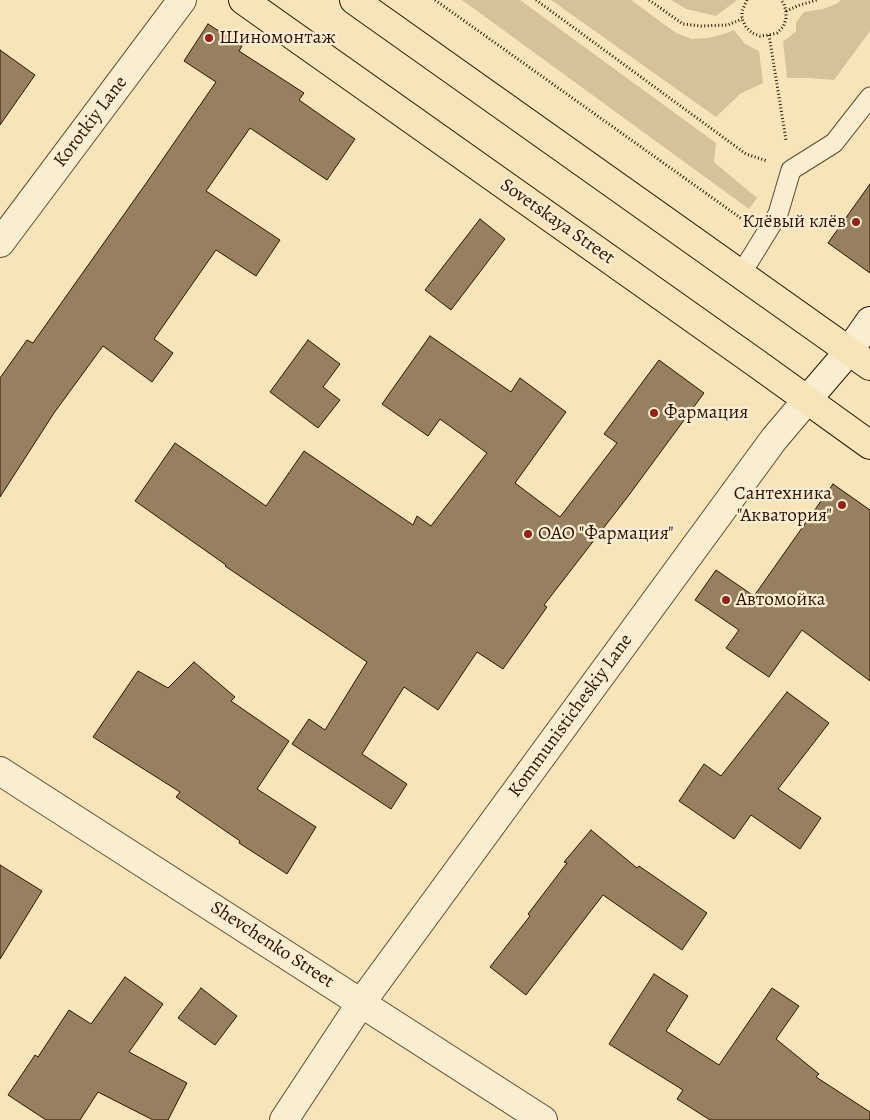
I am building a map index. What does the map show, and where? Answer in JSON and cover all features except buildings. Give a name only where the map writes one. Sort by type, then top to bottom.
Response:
[{"type":"main road","name":"Sovetskaya Street","points":[[243,0],[870,445]]},
{"type":"main road","points":[[354,0],[859,359]]},
{"type":"street","name":"Korotkiy Lane","points":[[0,243],[182,0]]},
{"type":"street","name":"Kommunisticheskiy Lane","points":[[284,1120],[361,1003],[774,439],[807,400],[859,359],[870,321]]},
{"type":"street","name":"Shevchenko Street","points":[[0,771],[544,1120]]},
{"type":"lane","points":[[740,274],[778,214],[791,170],[834,143],[870,97]]},
{"type":"path","points":[[435,0],[764,236]]},
{"type":"path","points":[[536,0],[746,154],[791,170],[769,36]]},
{"type":"path","points":[[649,0],[683,24],[701,26],[728,25],[742,19]]},
{"type":"path","points":[[747,0],[742,11],[742,19],[752,33],[760,36],[769,36],[777,33],[783,27],[786,11],[781,0]]},
{"type":"path","points":[[786,11],[817,0]]},
{"type":"shaded area","points":[[462,0],[520,0],[716,143],[714,162],[757,198],[749,209]]},
{"type":"shaded area","points":[[551,0],[631,0],[676,33],[692,39],[708,38],[734,30],[745,44],[759,51],[763,83],[740,94],[716,117]]},
{"type":"shaded area","points":[[671,0],[737,0],[716,16],[686,9]]},
{"type":"shaded area","points":[[841,0],[870,0],[870,31],[834,80],[787,78],[783,41],[796,31],[796,22],[804,12],[823,9]]},
{"type":"place","name":"Шиномонтаж","points":[[209,38]]},
{"type":"place","name":"Клёвый клёв","points":[[856,222]]},
{"type":"place","name":"Фармация","points":[[654,413]]},
{"type":"place","name":"Сантехника \"Акватория\"","points":[[842,505]]},
{"type":"place","name":"ОАО \"Фармация\"","points":[[528,534]]},
{"type":"place","name":"Автомойка","points":[[726,600]]}]
